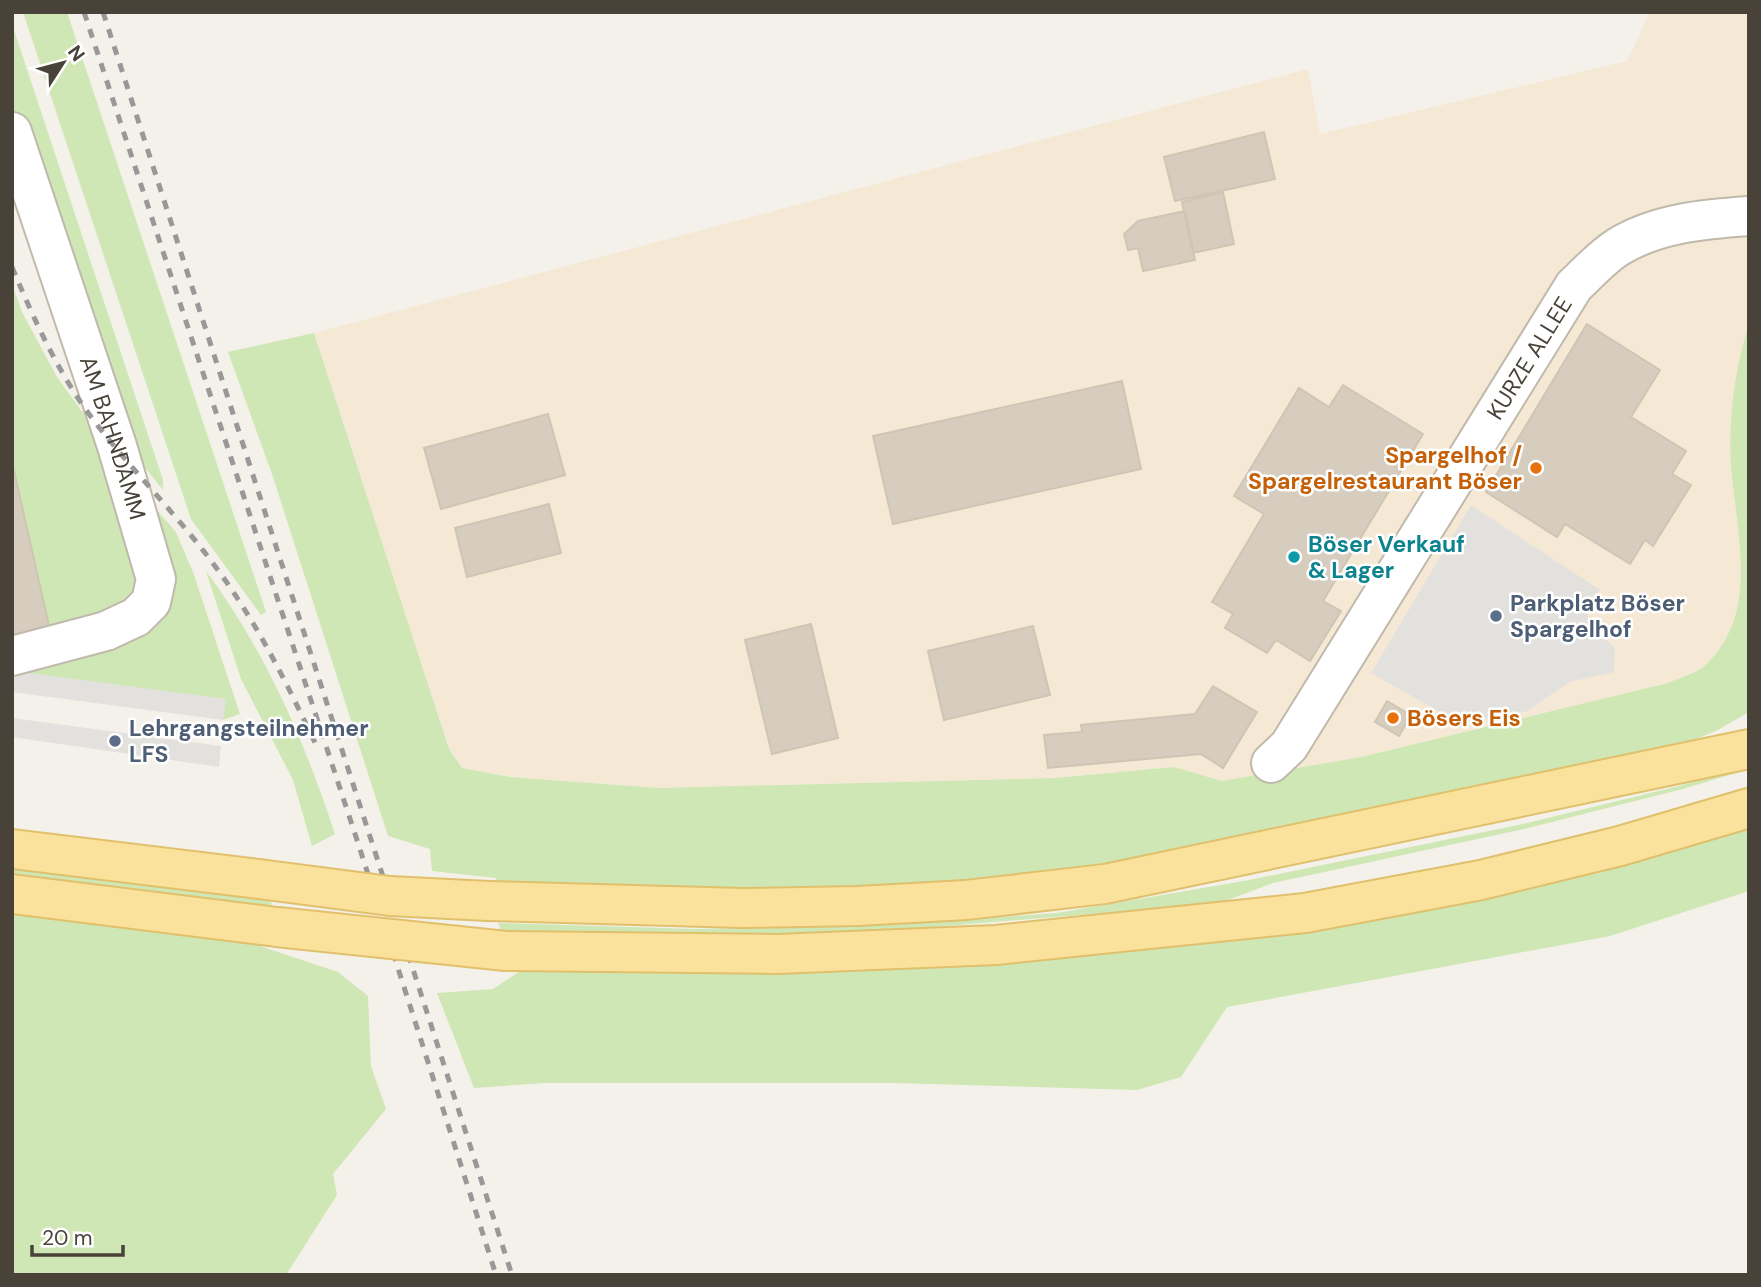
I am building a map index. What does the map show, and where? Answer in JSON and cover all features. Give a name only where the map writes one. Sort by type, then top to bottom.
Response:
[{"type":"main road","points":[[12,849],[390,896],[743,908],[858,906],[966,900],[1105,884],[1740,746]]},
{"type":"main road","points":[[12,894],[277,927],[506,951],[777,954],[983,946],[1305,913],[1493,877],[1620,846],[1749,808]]},
{"type":"lane","name":"AM BAHNDAMM","points":[[12,132],[117,446],[156,579],[150,602],[136,617],[106,631],[12,656]]},
{"type":"lane","name":"KURZE ALLEE","points":[[1271,763],[1289,746],[1574,286],[1619,246],[1656,230],[1698,220],[1749,216]]},
{"type":"lane","name":"KURZE ALLEE","points":[[1698,220],[1749,233]]},
{"type":"shaded area","points":[[1650,12],[1749,12],[1749,324],[1733,401],[1731,465],[1747,567],[1743,620],[1730,642],[1702,668],[1668,683],[1361,757],[1222,781],[1174,767],[1054,778],[659,788],[510,777],[462,768],[449,749],[314,333],[1308,69],[1320,134],[1627,61]]},
{"type":"shaded area","name":"Parkplatz Böser Spargelhof","points":[[1471,505],[1600,590],[1584,605],[1592,628],[1615,648],[1614,672],[1569,682],[1528,711],[1459,723],[1371,673]]},
{"type":"shaded area","points":[[14,671],[226,699],[223,720],[12,692]]},
{"type":"shaded area","name":"Lehrgangsteilnehmer LFS","points":[[12,718],[221,746],[219,767],[12,737]]},
{"type":"green space","points":[[23,12],[67,12],[266,612],[261,615],[191,519]]},
{"type":"green space","points":[[12,24],[163,480],[163,490],[118,434],[12,109]]},
{"type":"green space","points":[[12,284],[22,312],[57,377],[136,486],[176,532],[193,572],[240,714],[223,720],[225,699],[14,672],[12,681],[12,657],[54,648],[12,462]]},
{"type":"green space","points":[[1749,324],[1749,712],[1716,731],[1686,743],[1423,806],[1084,868],[969,882],[749,889],[497,885],[496,878],[432,871],[430,849],[388,836],[273,477],[228,352],[314,333],[449,749],[462,768],[510,777],[659,788],[1054,778],[1174,767],[1222,781],[1361,757],[1668,683],[1702,668],[1720,648],[1732,625],[1739,601],[1740,548],[1731,466],[1731,430],[1736,376]]},
{"type":"green space","points":[[206,571],[265,664],[310,764],[335,834],[312,846],[293,780],[241,679]]},
{"type":"green space","points":[[1749,764],[1749,769],[1683,789],[1524,829],[1273,883],[1217,904],[882,931],[756,936],[501,930],[498,923],[695,929],[918,923],[1057,913],[1244,881],[1523,824],[1679,786]]},
{"type":"green space","points":[[1749,820],[1749,891],[1610,936],[1227,1007],[1181,1077],[1137,1090],[895,1083],[544,1083],[474,1088],[437,993],[493,989],[531,964],[1051,953]]},
{"type":"green space","points":[[12,869],[271,900],[272,906],[12,874]]},
{"type":"green space","points":[[12,909],[236,938],[338,972],[368,996],[371,1066],[386,1109],[333,1174],[337,1195],[286,1275],[12,1275]]},
{"type":"building","points":[[1264,132],[1275,179],[1175,201],[1164,157]]},
{"type":"building","points":[[1223,192],[1234,244],[1193,253],[1182,202]]},
{"type":"building","points":[[1185,211],[1195,260],[1143,271],[1138,248],[1128,250],[1124,234],[1138,221]]},
{"type":"building","points":[[1587,324],[1660,370],[1631,417],[1686,451],[1672,474],[1691,485],[1653,546],[1645,540],[1630,564],[1565,524],[1557,537],[1486,492]]},
{"type":"building","points":[[1122,381],[1141,469],[893,524],[873,436]]},
{"type":"building","name":"Böser Verkauf & Lager","points":[[1343,385],[1423,434],[1323,601],[1341,611],[1310,661],[1276,640],[1267,653],[1225,628],[1233,614],[1212,602],[1264,514],[1234,496],[1299,388],[1329,407]]},
{"type":"building","points":[[548,414],[565,475],[441,509],[424,448]]},
{"type":"building","points":[[12,462],[54,648],[12,657]]},
{"type":"building","points":[[549,504],[561,553],[467,577],[455,528]]},
{"type":"building","points":[[811,624],[838,738],[772,754],[745,640]]},
{"type":"building","points":[[1033,626],[1050,695],[944,720],[928,651]]},
{"type":"building","points":[[1213,686],[1257,712],[1223,768],[1201,754],[1048,768],[1044,735],[1082,732],[1081,725],[1195,714]]},
{"type":"building","name":"Bösers Eis","points":[[1387,701],[1411,715],[1399,736],[1375,722]]},
{"type":"railway","points":[[84,12],[358,843],[496,1275]]},
{"type":"railway","points":[[103,12],[512,1275]]},
{"type":"railway","points":[[12,267],[40,329],[72,389],[98,426],[191,535],[235,594],[273,659],[318,749]]},
{"type":"place","name":"Spargelhof / Spargelrestaurant Böser","points":[[1536,468]]},
{"type":"place","name":"Böser Verkauf & Lager","points":[[1294,557]]},
{"type":"place","name":"Parkplatz Böser Spargelhof","points":[[1496,616]]},
{"type":"place","name":"Bösers Eis","points":[[1393,718]]},
{"type":"place","name":"Lehrgangsteilnehmer LFS","points":[[115,741]]}]
